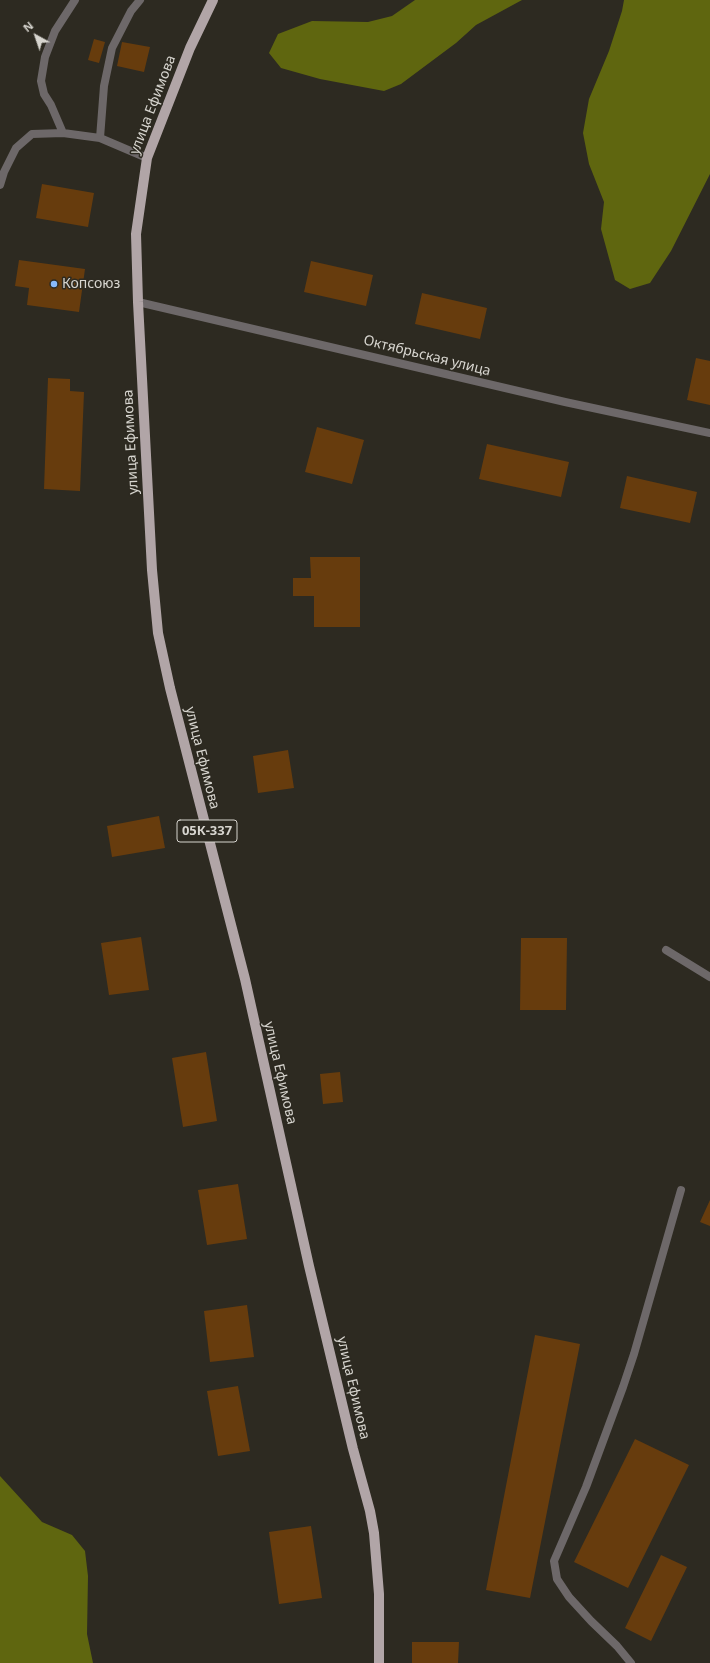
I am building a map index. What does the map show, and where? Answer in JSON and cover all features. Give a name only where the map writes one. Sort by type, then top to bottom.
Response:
[{"type":"main road","name":"улица Ефимова","points":[[213,0],[190,48],[147,158],[136,234],[138,302],[152,570],[158,633],[170,688],[245,979],[309,1266],[353,1449],[370,1511],[374,1533],[379,1594],[379,1663]]},
{"type":"street","points":[[64,133],[51,105],[44,94],[42,81],[45,57],[53,37],[75,0]]},
{"type":"street","points":[[100,138],[104,86],[112,48],[128,17],[140,0]]},
{"type":"street","points":[[0,185],[4,172],[16,148],[32,134],[64,133],[100,138],[147,158]]},
{"type":"street","name":"Октябрьская улица","points":[[138,302],[565,402],[710,433]]},
{"type":"street","points":[[666,950],[710,977]]},
{"type":"street","points":[[631,1663],[617,1646],[591,1621],[569,1596],[557,1579],[554,1561],[586,1487],[623,1387],[634,1354],[681,1190]]},
{"type":"green space","points":[[415,0],[522,0],[476,25],[456,43],[401,84],[384,91],[320,79],[281,68],[269,53],[278,34],[312,21],[368,22],[392,16]]},
{"type":"green space","points":[[624,0],[710,0],[710,174],[671,251],[650,283],[630,289],[615,280],[601,229],[604,202],[589,164],[583,133],[589,99],[609,51]]},
{"type":"green space","points":[[0,1476],[42,1522],[72,1535],[85,1551],[88,1576],[87,1634],[93,1663],[0,1663]]},
{"type":"building","points":[[94,39],[105,42],[99,63],[88,60]]},
{"type":"building","points":[[122,42],[150,47],[144,72],[117,66]]},
{"type":"building","points":[[42,184],[94,193],[88,227],[36,218]]},
{"type":"building","points":[[19,260],[85,269],[79,312],[27,305],[29,288],[15,286]]},
{"type":"building","points":[[311,261],[373,275],[366,306],[304,292]]},
{"type":"building","points":[[422,293],[487,308],[480,339],[415,324]]},
{"type":"building","points":[[696,358],[710,361],[710,405],[687,400]]},
{"type":"building","points":[[48,378],[70,379],[70,391],[84,392],[80,491],[44,489]]},
{"type":"building","points":[[317,427],[364,440],[352,484],[305,472]]},
{"type":"building","points":[[487,444],[569,462],[561,497],[479,479]]},
{"type":"building","points":[[627,476],[697,492],[690,523],[620,508]]},
{"type":"building","points":[[310,557],[360,557],[360,627],[314,627],[314,596],[293,596],[293,578],[311,578]]},
{"type":"building","points":[[288,750],[294,788],[258,793],[253,756]]},
{"type":"building","points":[[159,816],[165,848],[112,857],[107,826]]},
{"type":"building","points":[[141,937],[149,990],[109,995],[101,943]]},
{"type":"building","points":[[521,938],[567,938],[566,1010],[520,1010]]},
{"type":"building","points":[[206,1052],[217,1121],[183,1127],[172,1058]]},
{"type":"building","points":[[340,1072],[343,1102],[323,1104],[320,1074]]},
{"type":"building","points":[[238,1184],[247,1239],[207,1245],[198,1190]]},
{"type":"building","points":[[710,1200],[710,1226],[700,1222]]},
{"type":"building","points":[[247,1305],[254,1357],[210,1362],[204,1311]]},
{"type":"building","points":[[535,1335],[580,1344],[530,1598],[486,1590]]},
{"type":"building","points":[[238,1386],[250,1451],[218,1456],[207,1391]]},
{"type":"building","points":[[635,1439],[689,1465],[628,1588],[574,1562]]},
{"type":"building","points":[[311,1526],[322,1598],[279,1604],[269,1532]]},
{"type":"building","points":[[661,1555],[687,1567],[651,1641],[625,1628]]},
{"type":"building","points":[[412,1642],[459,1642],[458,1663],[412,1663]]},
{"type":"place","name":"Копсоюз","points":[[54,284]]}]
